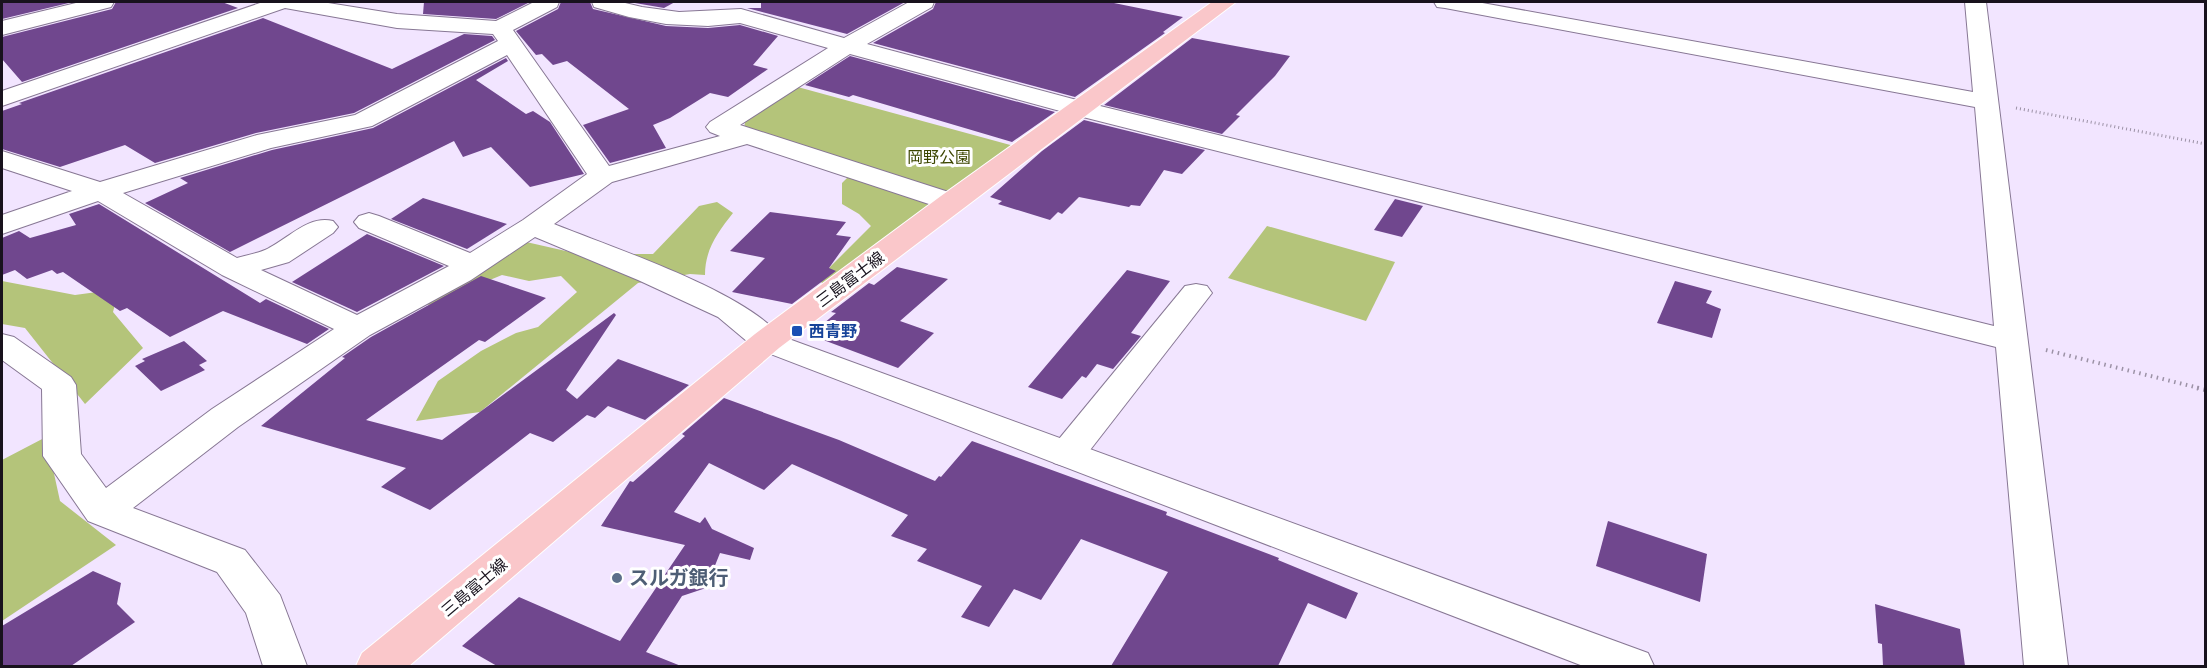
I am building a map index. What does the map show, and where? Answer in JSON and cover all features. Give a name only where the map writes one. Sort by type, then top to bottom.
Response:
[{"type":"main road","name":"三島富士線","points":[[378,666],[767,341],[951,202],[1225,2]]},
{"type":"street","points":[[2,28],[103,2]]},
{"type":"street","points":[[2,99],[282,2]]},
{"type":"street","points":[[287,2],[397,21],[505,36],[602,176]]},
{"type":"street","points":[[2,225],[100,191],[266,141],[363,121],[505,36],[549,2]]},
{"type":"street","points":[[602,2],[636,15],[666,20],[714,19],[732,8],[847,46],[1080,109],[2013,342]]},
{"type":"street","points":[[924,2],[847,46],[719,127],[951,202]]},
{"type":"street","points":[[1445,2],[1986,102]]},
{"type":"street","points":[[1977,2],[2046,666]]},
{"type":"street","points":[[102,511],[225,418],[358,328],[472,265],[533,226],[602,176],[748,136]]},
{"type":"street","points":[[2,159],[100,191],[233,268],[358,328]]},
{"type":"street","points":[[369,222],[472,265]]},
{"type":"street","points":[[233,268],[278,256],[323,226]]},
{"type":"street","points":[[533,226],[649,273],[729,310],[767,341],[1632,666]]},
{"type":"street","points":[[1067,454],[1196,293]]},
{"type":"street","points":[[2,344],[59,385],[62,456],[102,511],[231,561],[265,607],[285,666]]},
{"type":"path","points":[[1986,102],[2205,144]]},
{"type":"path","points":[[2013,342],[2205,390]]},
{"type":"green space","name":"岡野公園","points":[[794,86],[1014,146],[948,193],[744,128],[746,117]]},
{"type":"green space","points":[[851,174],[937,203],[826,285],[817,280],[871,226],[859,214],[842,204],[842,183]]},
{"type":"green space","points":[[717,202],[733,213],[710,249],[705,275],[690,274],[638,283],[480,412],[416,421],[438,381],[481,351],[516,333],[538,327],[577,292],[561,276],[529,281],[502,275],[429,305],[419,300],[513,239],[579,254],[653,254],[699,206]]},
{"type":"green space","points":[[1267,226],[1395,262],[1366,321],[1228,278]]},
{"type":"green space","points":[[2,281],[75,295],[119,289],[113,312],[143,348],[85,404],[25,328],[2,324]]},
{"type":"green space","points":[[46,437],[60,501],[116,545],[2,621],[2,460]]},
{"type":"building","points":[[2,2],[73,2],[2,19]]},
{"type":"building","points":[[116,2],[222,2],[238,8],[22,82],[2,59],[2,37],[112,9]]},
{"type":"building","points":[[424,2],[530,2],[496,19],[423,14]]},
{"type":"building","points":[[561,2],[590,2],[593,9],[666,26],[708,28],[740,25],[778,36],[753,65],[768,69],[728,97],[710,93],[670,118],[653,125],[666,148],[610,163],[583,125],[629,109],[567,61],[553,65],[542,54],[536,55],[516,31],[558,9]]},
{"type":"building","points":[[629,2],[675,2],[664,8]]},
{"type":"building","points":[[761,2],[905,2],[847,34],[747,8],[761,8]]},
{"type":"building","points":[[936,2],[1109,2],[1183,17],[1163,32],[1165,33],[1075,97],[873,43],[933,9]]},
{"type":"building","points":[[263,18],[392,69],[464,34],[492,36],[495,40],[354,113],[256,133],[155,163],[125,145],[60,167],[2,149],[2,111],[22,104],[19,103]]},
{"type":"building","points":[[1192,38],[1290,56],[1275,76],[1236,115],[1240,116],[1222,134],[1104,105]]},
{"type":"building","points":[[850,56],[1055,112],[1012,142],[853,95],[849,97],[805,85]]},
{"type":"building","points":[[506,58],[508,61],[476,80],[526,114],[533,111],[550,122],[584,174],[530,187],[491,147],[463,157],[454,141],[230,252],[145,203],[188,183],[180,178],[272,150],[373,128]]},
{"type":"building","points":[[1084,120],[1205,150],[1182,174],[1164,170],[1140,206],[1131,205],[1129,207],[1079,197],[1062,214],[1058,212],[1050,220],[998,204],[1002,201],[990,197],[1042,151]]},
{"type":"building","points":[[423,198],[507,224],[467,249],[391,219]]},
{"type":"building","points":[[1395,199],[1423,206],[1402,237],[1374,230]]},
{"type":"building","points":[[99,204],[260,303],[266,299],[329,329],[307,344],[223,311],[170,337],[127,308],[120,311],[63,272],[57,274],[52,270],[27,279],[15,270],[2,275],[2,238],[19,231],[30,238],[76,225],[69,214]]},
{"type":"building","points":[[770,212],[846,222],[836,235],[851,237],[829,268],[836,271],[792,304],[732,292],[765,258],[730,251]]},
{"type":"building","points":[[367,234],[444,266],[357,312],[292,282]]},
{"type":"building","points":[[897,267],[948,279],[900,321],[934,333],[898,368],[810,335],[836,313],[831,312],[869,283],[874,285]]},
{"type":"building","points":[[1127,270],[1170,281],[1131,333],[1141,336],[1113,369],[1097,364],[1086,378],[1082,376],[1062,399],[1028,387]]},
{"type":"building","points":[[481,276],[546,298],[485,342],[479,340],[366,420],[442,440],[614,313],[616,315],[566,390],[577,399],[618,359],[689,385],[645,420],[608,406],[595,418],[587,415],[553,442],[530,433],[430,510],[381,487],[406,468],[261,426],[345,358],[342,357],[371,337]]},
{"type":"building","points":[[1675,281],[1712,291],[1706,303],[1721,309],[1712,338],[1657,323]]},
{"type":"building","points":[[184,341],[207,361],[199,365],[205,370],[161,391],[135,366],[145,361],[142,359]]},
{"type":"building","points":[[724,398],[839,440],[935,481],[972,441],[1167,512],[1166,515],[1279,558],[1278,560],[1358,593],[1346,619],[1308,603],[1278,666],[1111,666],[1168,572],[1081,539],[1041,600],[1014,589],[989,627],[961,617],[982,586],[917,561],[927,549],[891,536],[908,515],[792,464],[764,490],[709,463],[674,512],[700,523],[705,517],[712,529],[754,548],[750,560],[720,553],[706,588],[682,596],[646,652],[681,666],[497,666],[462,646],[519,597],[620,641],[685,545],[601,526],[630,481],[633,482],[685,436],[682,434]]},
{"type":"building","points":[[1608,521],[1707,554],[1700,602],[1596,566]]},
{"type":"building","points":[[93,571],[121,583],[117,604],[135,622],[71,666],[2,666],[2,626]]},
{"type":"building","points":[[1875,604],[1960,629],[1965,666],[1883,666],[1882,644],[1878,643]]},
{"type":"place","name":"西青野","points":[[797,331]]},
{"type":"place","name":"スルガ銀行","points":[[617,578]]}]
